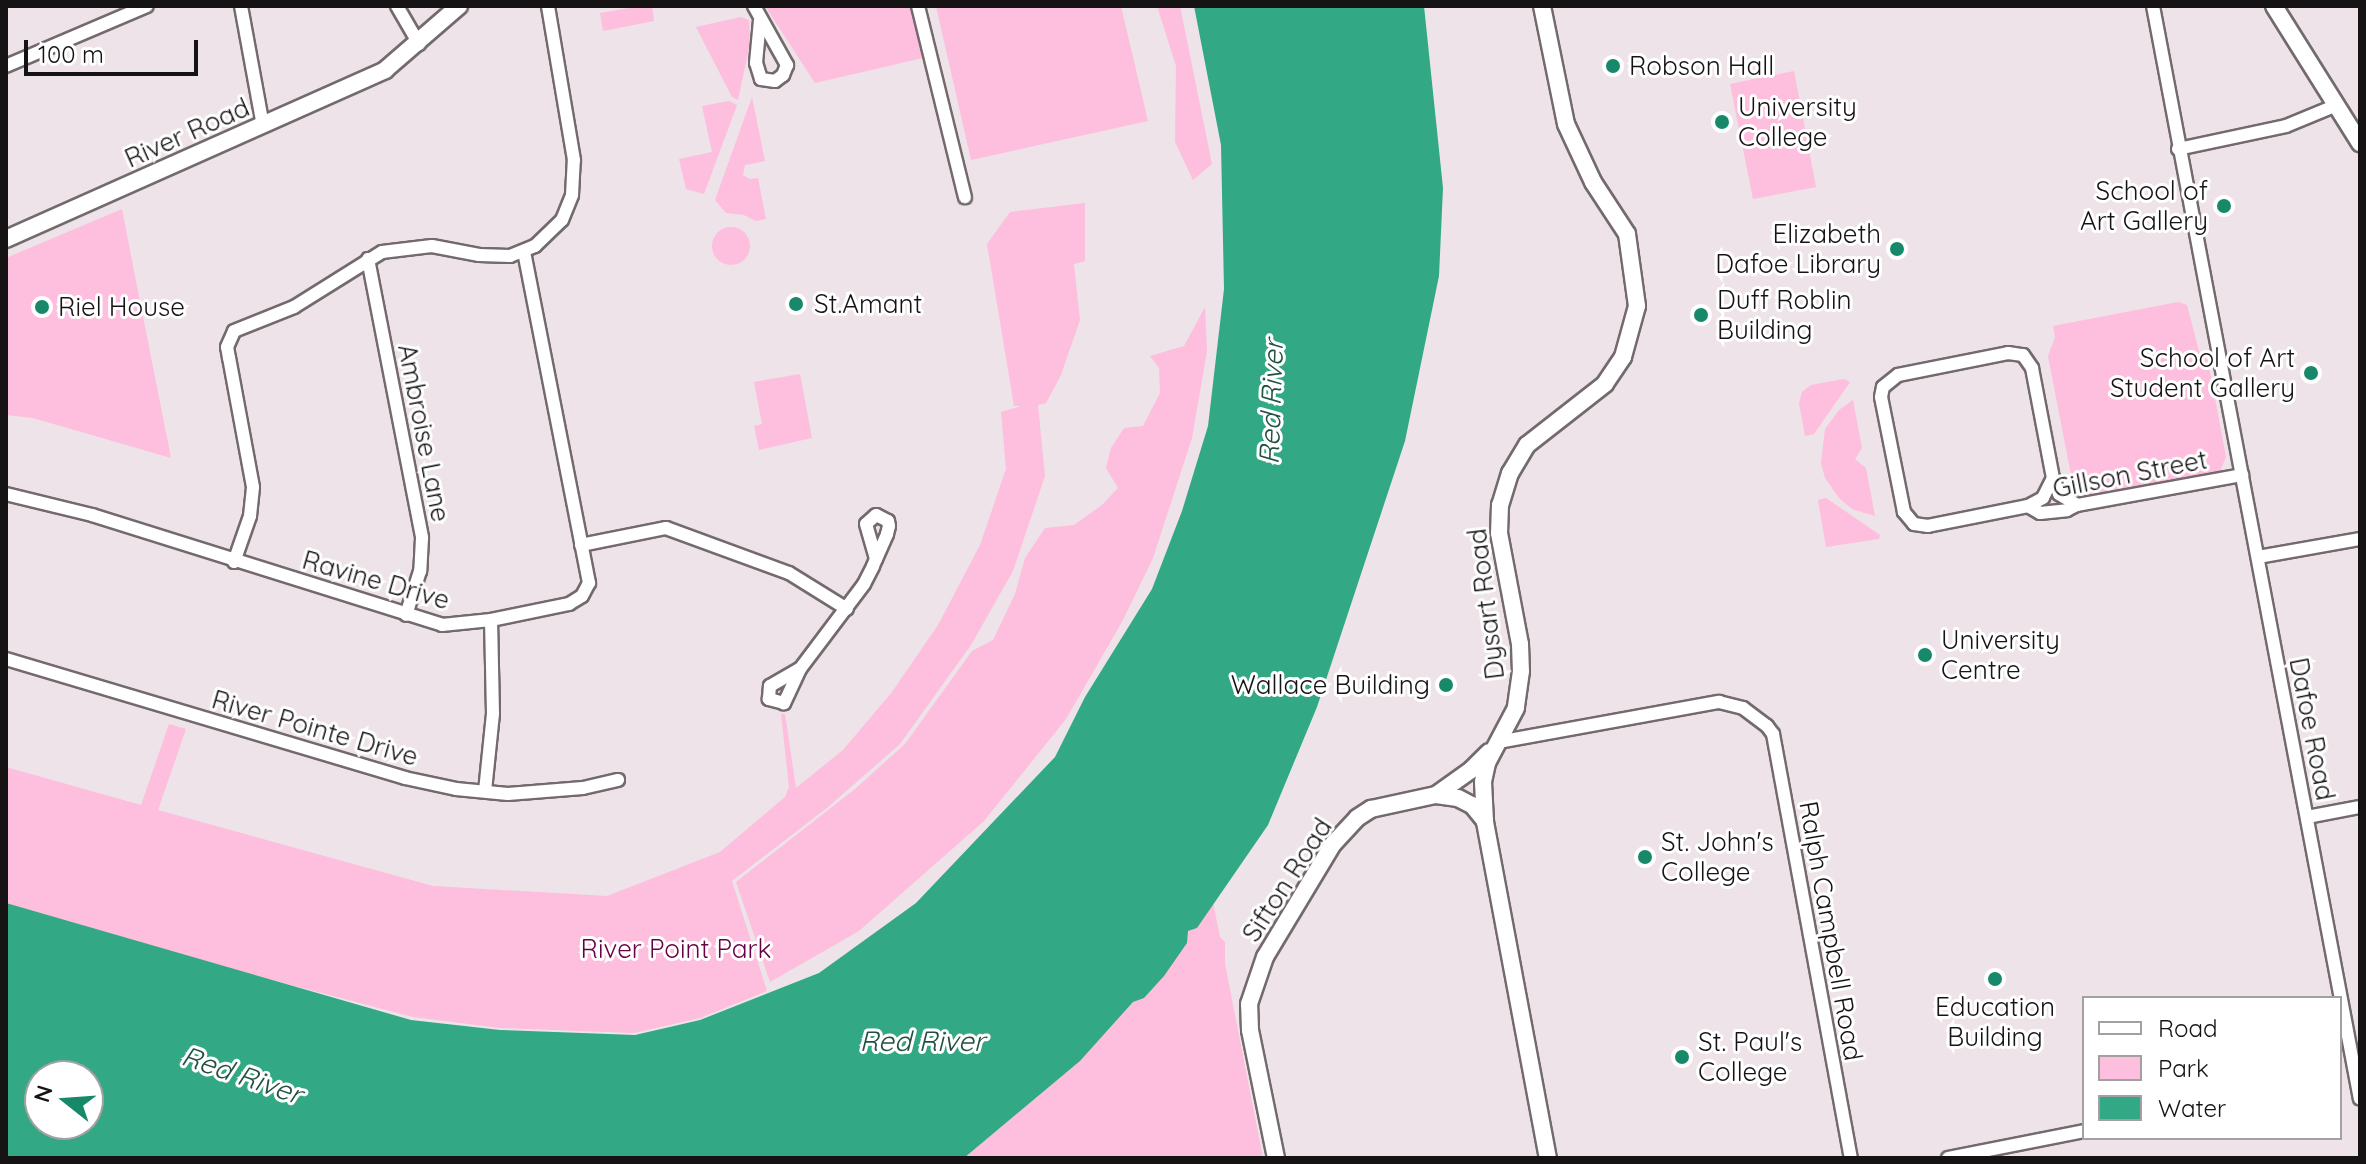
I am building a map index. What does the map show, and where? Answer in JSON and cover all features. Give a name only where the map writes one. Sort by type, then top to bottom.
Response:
[{"type":"street","points":[[6,66],[147,6]]},
{"type":"street","points":[[241,6],[263,126]]},
{"type":"street","points":[[397,6],[419,44]]},
{"type":"street","name":"River Road","points":[[6,239],[385,70],[419,44],[459,6]]},
{"type":"street","points":[[234,562],[250,516],[253,487],[229,358],[229,339],[241,325],[294,307],[368,259],[410,247],[443,247],[502,257],[524,252],[562,220],[574,184],[574,160],[548,6]]},
{"type":"street","points":[[754,6],[760,20]]},
{"type":"street","points":[[918,6],[965,197]]},
{"type":"street","name":"Dysart Road","points":[[1542,6],[1566,124],[1593,182],[1627,234],[1637,306],[1623,357],[1611,375],[1583,403],[1527,445],[1510,473],[1500,505],[1499,533],[1520,644],[1521,671],[1516,708],[1498,742],[1483,782],[1485,822],[1548,1158]]},
{"type":"street","name":"Dafoe Road","points":[[2153,6],[2178,149],[2198,241],[2203,249],[2242,475],[2341,996]]},
{"type":"street","points":[[2274,6],[2360,143]]},
{"type":"street","points":[[2178,149],[2286,126],[2337,105]]},
{"type":"street","name":"Ravine Drive","points":[[6,494],[92,515],[442,625],[491,620],[569,604],[582,596],[589,583],[524,252]]},
{"type":"street","name":"Ambroise Lane","points":[[368,259],[420,527],[420,571],[406,615]]},
{"type":"street","points":[[2053,478],[2043,498],[2028,506],[1928,526],[1914,524],[1904,512],[1881,397],[1883,387],[1898,375],[2008,353],[2023,355],[2032,368],[2053,478],[2059,494],[2077,505]]},
{"type":"street","name":"Gillson Street","points":[[2028,506],[2040,513],[2067,510],[2077,505],[2242,475]]},
{"type":"street","points":[[581,545],[666,528],[789,573],[847,609]]},
{"type":"street","points":[[2258,557],[2360,539]]},
{"type":"street","points":[[800,669],[847,609],[876,559]]},
{"type":"street","points":[[485,791],[493,714],[491,620]]},
{"type":"street","name":"River Pointe Drive","points":[[6,659],[405,778],[456,789],[508,794],[583,788],[618,780]]},
{"type":"street","name":"Ralph Campbell Road","points":[[1498,742],[1719,702],[1743,708],[1773,734],[1851,1158]]},
{"type":"street","name":"Sifton Road","points":[[1276,1158],[1250,1030],[1249,1004],[1265,957],[1333,844],[1357,818],[1371,809],[1436,795],[1471,770],[1498,742]]},
{"type":"street","points":[[1436,795],[1458,798],[1472,805],[1485,822]]},
{"type":"street","points":[[2307,817],[2360,807]]},
{"type":"street","name":"Dafoe Road","points":[[2342,1003],[2360,1099]]},
{"type":"street","points":[[1948,1158],[2082,1131]]},
{"type":"green space","points":[[652,6],[654,21],[603,31],[600,13]]},
{"type":"green space","points":[[765,6],[914,6],[927,57],[815,83]]},
{"type":"green space","points":[[936,6],[1121,6],[1148,121],[971,160]]},
{"type":"green space","points":[[1157,6],[1180,6],[1212,164],[1193,180],[1175,142],[1176,66]]},
{"type":"green space","points":[[741,17],[749,20],[750,43],[738,100],[732,97],[696,27]]},
{"type":"green space","points":[[1794,71],[1816,187],[1753,199],[1730,84]]},
{"type":"green space","points":[[752,97],[765,161],[745,165],[743,175],[750,179],[758,178],[766,219],[756,221],[744,215],[726,213],[715,200]]},
{"type":"green space","points":[[729,101],[737,105],[704,194],[686,189],[679,159],[712,152],[702,106]]},
{"type":"green space","name":"River Point Park","points":[[1085,203],[1085,261],[1074,264],[1080,320],[1061,375],[1046,403],[1038,405],[1045,476],[1013,571],[971,645],[900,744],[828,807],[732,881],[767,991],[700,1018],[634,1033],[500,1028],[413,1017],[6,910],[6,767],[141,805],[169,724],[186,729],[158,810],[433,886],[607,896],[720,852],[785,797],[789,787],[781,714],[785,714],[796,788],[843,750],[892,692],[938,625],[980,545],[1006,469],[1001,412],[1021,406],[1014,406],[987,244],[1010,212]]},
{"type":"green space","points":[[122,209],[171,458],[33,418],[6,415],[6,258]]},
{"type":"green space","points":[[731,227],[745,232],[750,246],[745,260],[731,265],[717,260],[712,246],[717,232]]},
{"type":"green space","points":[[2178,302],[2187,305],[2199,351],[2208,361],[2226,457],[2220,471],[2087,495],[2072,480],[2048,356],[2055,337],[2053,326]]},
{"type":"green space","points":[[1205,307],[1207,351],[1192,438],[1153,558],[1123,620],[1066,719],[984,821],[859,931],[770,982],[736,882],[855,789],[905,744],[972,651],[993,640],[1015,594],[1025,558],[1045,528],[1074,525],[1102,505],[1118,488],[1106,468],[1111,448],[1124,428],[1143,426],[1160,393],[1159,368],[1150,356],[1184,346]]},
{"type":"green space","points":[[800,374],[812,438],[759,450],[754,426],[762,424],[754,382]]},
{"type":"green space","points":[[1844,379],[1850,382],[1814,434],[1805,436],[1799,403],[1802,392],[1811,385]]},
{"type":"green space","points":[[1853,400],[1862,448],[1855,459],[1866,468],[1875,516],[1852,509],[1839,498],[1825,478],[1821,463],[1825,429],[1839,410]]},
{"type":"green space","points":[[1826,498],[1880,535],[1879,539],[1826,547],[1818,500]]},
{"type":"green space","points":[[1213,902],[1220,937],[1225,942],[1225,964],[1263,1158],[964,1158],[1080,1061],[1133,1002],[1188,931],[1197,928]]},
{"type":"water","name":"Red River","points":[[1194,6],[1424,6],[1443,188],[1439,276],[1405,441],[1317,707],[1268,825],[1197,928],[1188,931],[1187,943],[1164,976],[1144,998],[1133,1002],[1080,1061],[964,1158],[6,1158],[6,903],[411,1020],[500,1030],[635,1035],[700,1020],[819,973],[916,903],[1055,757],[1085,697],[1152,589],[1182,511],[1208,426],[1224,289],[1221,145]]},
{"type":"place","name":"Robson Hall","points":[[1613,66]]},
{"type":"place","name":"University College","points":[[1722,122]]},
{"type":"place","name":"School of Art Gallery","points":[[2224,206]]},
{"type":"place","name":"Elizabeth Dafoe Library","points":[[1897,249]]},
{"type":"place","name":"St.Amant","points":[[796,304]]},
{"type":"place","name":"Riel House","points":[[42,307]]},
{"type":"place","name":"Duff Roblin Building","points":[[1701,315]]},
{"type":"place","name":"School of Art Student Gallery","points":[[2311,373]]},
{"type":"place","name":"University Centre","points":[[1925,655]]},
{"type":"place","name":"Wallace Building","points":[[1446,685]]},
{"type":"place","name":"St. John's College","points":[[1645,857]]},
{"type":"place","name":"Education Building","points":[[1995,979]]},
{"type":"place","name":"St. Paul's College","points":[[1682,1057]]}]
